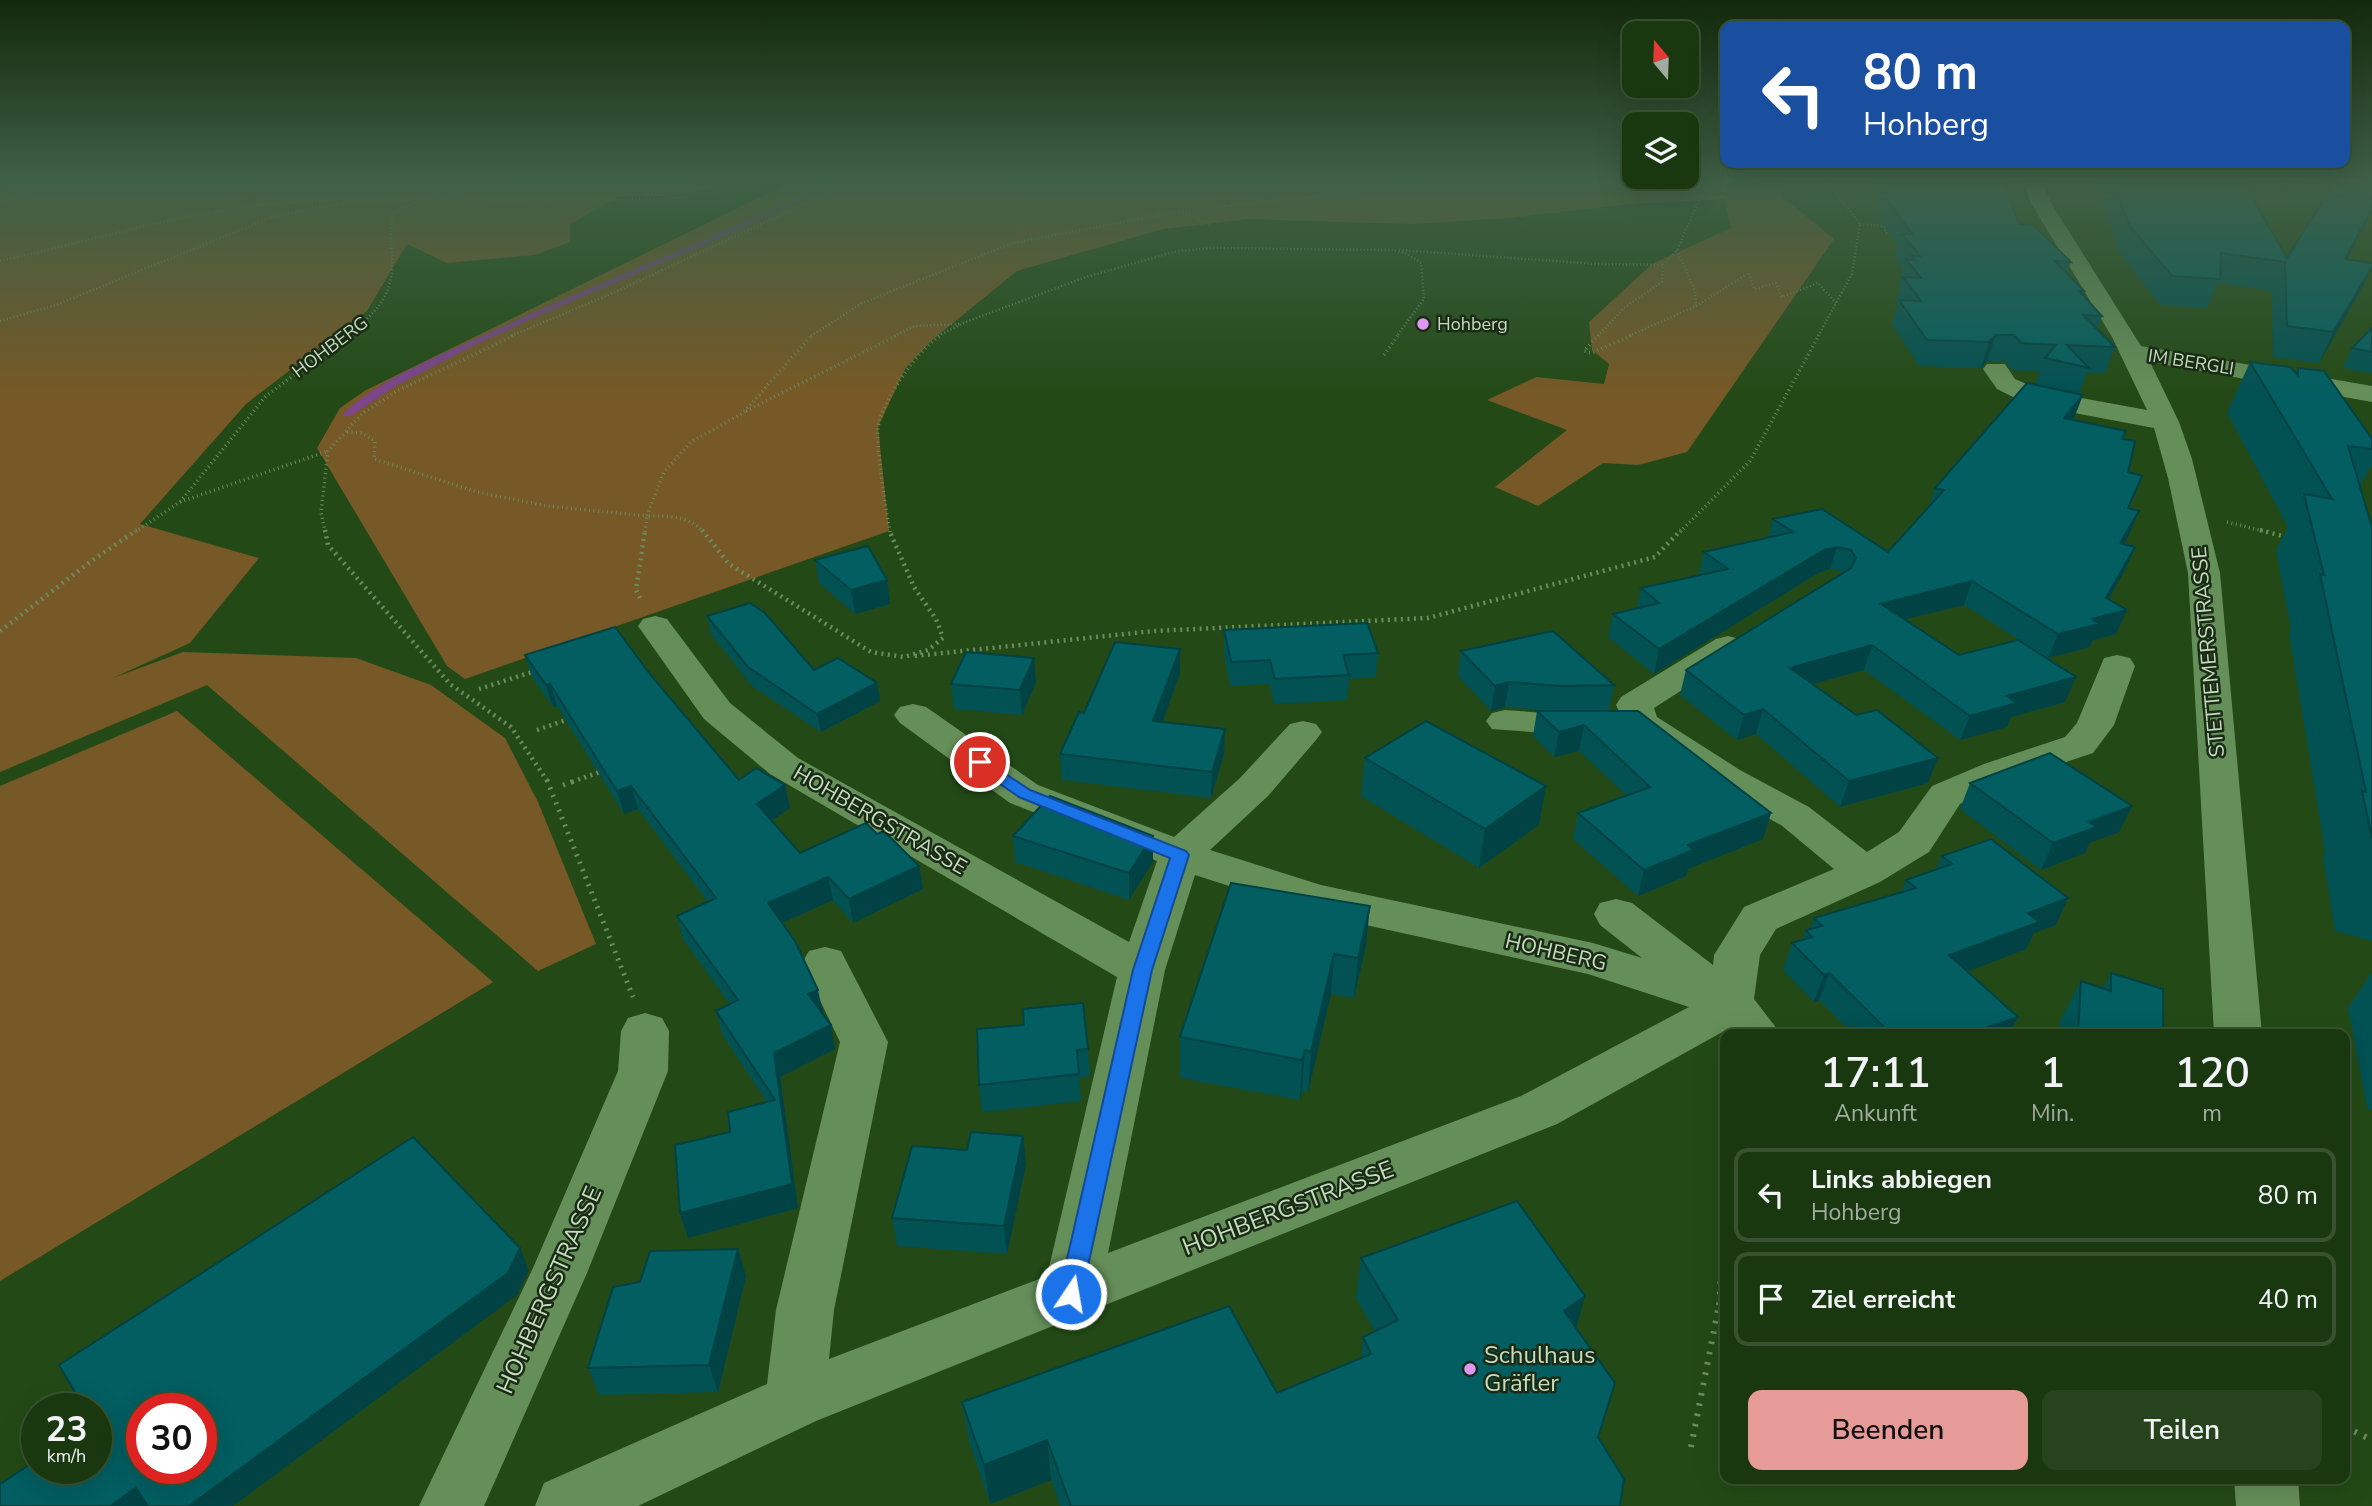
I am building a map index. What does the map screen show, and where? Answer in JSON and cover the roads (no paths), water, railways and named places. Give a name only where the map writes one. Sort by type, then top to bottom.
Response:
[{"type":"street","name":"STETTEMERSTRASSE","points":[[2072,252],[2134,352],[2165,422],[2192,512],[2204,573],[2238,1029]]},
{"type":"street","name":"IM BERGLI","points":[[2134,352],[2372,394]]},
{"type":"street","points":[[1996,369],[2006,384],[2036,398],[2165,422]]},
{"type":"street","points":[[1641,723],[1634,705],[1762,625]]},
{"type":"street","name":"HOHBERGSTRASSE","points":[[655,626],[717,711],[784,766],[1142,970]]},
{"type":"street","points":[[1743,1019],[1737,955],[1760,918],[1865,872],[1914,842],[1947,795],[1998,772],[2079,744],[2095,725],[2117,666]]},
{"type":"street","name":"HOHBERG","points":[[913,715],[1024,794],[1180,855],[1316,900],[1593,959],[1743,1019]]},
{"type":"street","points":[[1505,721],[1557,725],[1641,723],[1726,779],[1795,816],[1865,872]]},
{"type":"street","points":[[1071,1294],[1142,970],[1180,855],[1254,787],[1303,732]]},
{"type":"street","points":[[1616,914],[1743,1019]]},
{"type":"street","points":[[795,1401],[805,1310],[864,1042],[825,963]]},
{"type":"street","name":"HOHBERGSTRASSE","points":[[567,1506],[795,1401],[1539,1110],[1691,1030],[1743,1019]]},
{"type":"street","name":"HOHBERGSTRASSE","points":[[451,1506],[559,1273],[643,1070],[645,1031]]},
{"type":"street","points":[[2266,1484],[2268,1506]]},
{"type":"waterway","points":[[346,415],[391,385],[470,344],[683,252]]},
{"type":"place","name":"Hohberg","points":[[1423,324]]},
{"type":"place","name":"Schulhaus Gräfler","points":[[1470,1369]]}]
